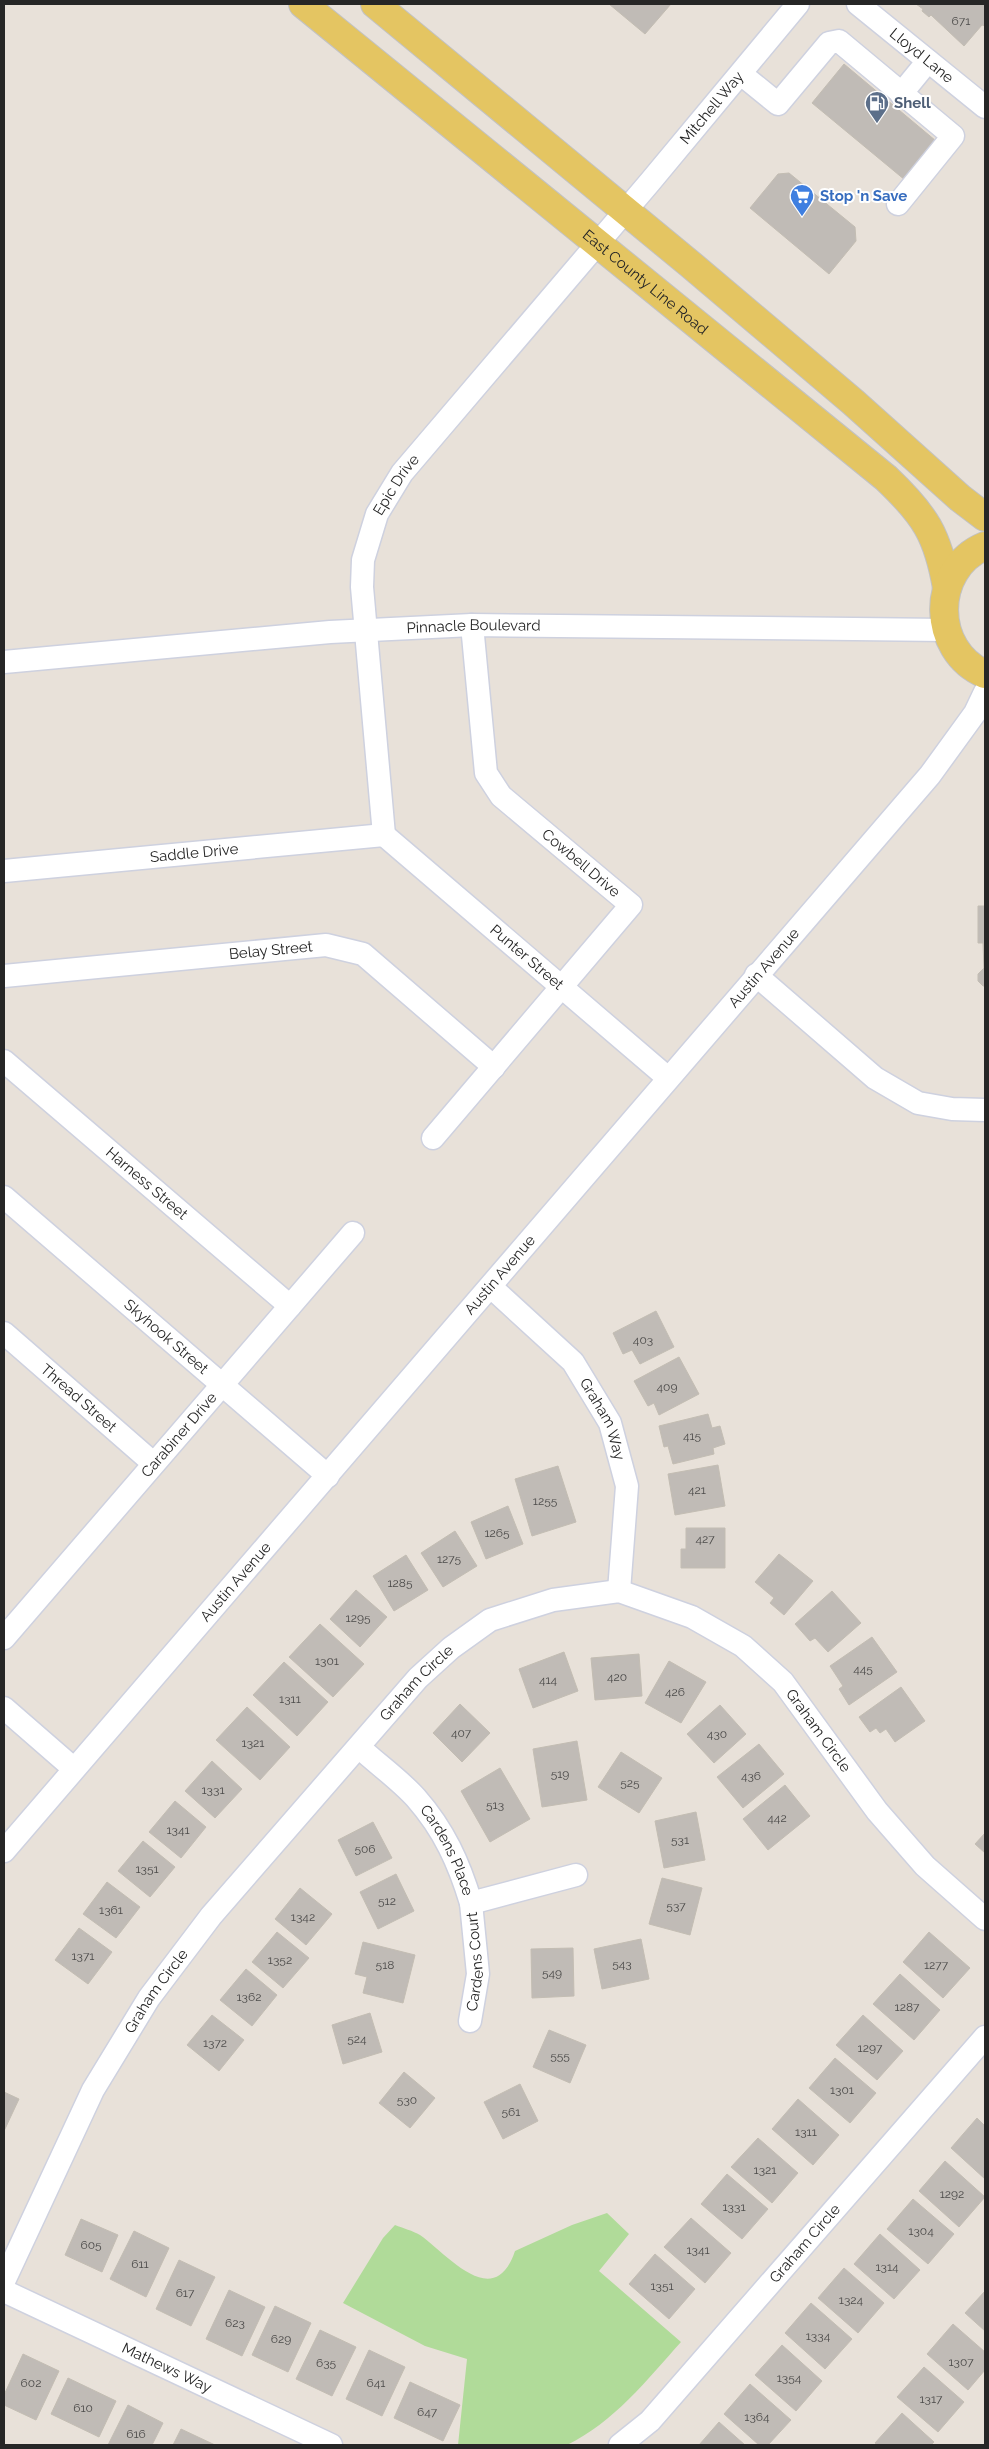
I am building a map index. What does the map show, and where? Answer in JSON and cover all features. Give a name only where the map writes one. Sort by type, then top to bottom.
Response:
[{"type":"main road","name":"East County Line Road","points":[[303,4],[598,244],[816,418],[886,478],[914,504],[932,532],[942,562],[947,588]]},
{"type":"main road","points":[[375,4],[626,210],[854,402],[960,498],[985,517]]},
{"type":"main road","points":[[985,546],[969,555],[960,565],[947,588],[943,616],[946,630],[959,654],[968,664],[985,674]]},
{"type":"street","name":"Mitchell Way","points":[[626,210],[798,4]]},
{"type":"street","name":"Lloyd Lane","points":[[858,4],[985,107]]},
{"type":"street","points":[[741,74],[778,104],[829,43],[840,41],[953,136],[898,204]]},
{"type":"street","points":[[901,94],[928,60]]},
{"type":"street","name":"Epic Drive","points":[[384,835],[365,630],[363,560],[377,514],[402,473],[626,210]]},
{"type":"street","name":"Pinnacle Boulevard","points":[[4,662],[199,643],[365,630],[472,625],[946,630]]},
{"type":"street","name":"Cowbell Drive","points":[[433,1138],[632,906],[501,796],[486,774],[472,625]]},
{"type":"street","name":"Austin Avenue","points":[[4,1851],[73,1768],[328,1476],[756,975],[930,775],[975,713],[985,692]]},
{"type":"street","name":"Punter Street","points":[[384,835],[668,1078]]},
{"type":"street","name":"Saddle Drive","points":[[4,871],[384,835]]},
{"type":"street","name":"Belay Street","points":[[4,976],[326,945],[364,954],[494,1067]]},
{"type":"street","points":[[756,975],[875,1078],[918,1103],[952,1109],[985,1110]]},
{"type":"street","name":"Harness Street","points":[[4,1061],[290,1306]]},
{"type":"street","name":"Skyhook Street","points":[[4,1197],[328,1476]]},
{"type":"street","name":"Carabiner Drive","points":[[4,1638],[353,1233]]},
{"type":"street","name":"Graham Way","points":[[491,1287],[573,1362],[610,1423],[627,1486],[619,1591]]},
{"type":"street","name":"Thread Street","points":[[4,1333],[153,1463]]},
{"type":"street","name":"Graham Circle","points":[[4,2281],[93,2090],[149,1998],[211,1916],[418,1678],[451,1648],[490,1620],[553,1600],[619,1591],[692,1617],[743,1646],[783,1682],[877,1812],[925,1866],[985,1918]]},
{"type":"street","points":[[4,1708],[73,1768]]},
{"type":"street","name":"Cardens Place","points":[[359,1748],[416,1798],[442,1832],[460,1866],[471,1903],[576,1875]]},
{"type":"street","name":"Cardens Court","points":[[470,2021],[478,1974],[471,1903]]},
{"type":"street","name":"Graham Circle","points":[[620,2445],[650,2421],[985,2037]]},
{"type":"street","name":"Mathews Way","points":[[4,2291],[331,2445]]},
{"type":"green space","points":[[607,2213],[629,2234],[599,2271],[681,2342],[642,2386],[614,2413],[584,2436],[567,2445],[458,2445],[467,2359],[425,2346],[343,2303],[383,2238],[395,2225],[420,2235],[456,2265],[483,2278],[495,2277],[506,2269],[515,2251],[572,2225]]},
{"type":"building","points":[[609,4],[671,4],[645,34]]},
{"type":"building","points":[[916,4],[985,4],[985,26],[982,25],[964,46],[931,15],[929,17]]},
{"type":"building","name":"Shell","points":[[844,64],[942,146],[911,185],[812,103]]},
{"type":"building","name":"Stop 'n Save","points":[[789,173],[855,227],[856,241],[829,274],[750,208],[778,174]]},
{"type":"building","points":[[978,906],[985,906],[985,986],[978,981],[978,974],[984,968],[983,943],[978,943]]},
{"type":"building","points":[[656,1311],[674,1347],[640,1364],[632,1350],[623,1354],[613,1333]]},
{"type":"building","points":[[679,1357],[699,1394],[659,1415],[654,1403],[648,1406],[634,1381]]},
{"type":"building","points":[[708,1414],[712,1428],[720,1426],[725,1444],[713,1448],[714,1454],[673,1464],[668,1446],[664,1447],[659,1426]]},
{"type":"building","points":[[718,1465],[725,1506],[675,1515],[668,1474]]},
{"type":"building","points":[[558,1466],[576,1522],[532,1536],[515,1479]]},
{"type":"building","points":[[508,1506],[523,1544],[486,1559],[471,1522]]},
{"type":"building","points":[[686,1528],[725,1528],[725,1568],[681,1568],[681,1549],[686,1549]]},
{"type":"building","points":[[455,1531],[477,1566],[443,1587],[421,1553]]},
{"type":"building","points":[[779,1554],[813,1581],[784,1615],[770,1603],[774,1598],[755,1582]]},
{"type":"building","points":[[406,1555],[428,1590],[394,1611],[373,1576]]},
{"type":"building","points":[[356,1590],[387,1617],[360,1647],[330,1619]]},
{"type":"building","points":[[832,1591],[861,1623],[828,1652],[815,1638],[810,1641],[795,1624]]},
{"type":"building","points":[[320,1624],[364,1664],[333,1697],[289,1657]]},
{"type":"building","points":[[872,1637],[897,1672],[849,1705],[839,1689],[843,1686],[830,1666]]},
{"type":"building","points":[[564,1652],[578,1691],[533,1708],[519,1669]]},
{"type":"building","points":[[639,1654],[642,1696],[595,1700],[591,1658]]},
{"type":"building","points":[[669,1661],[706,1682],[681,1723],[645,1703]]},
{"type":"building","points":[[284,1662],[328,1702],[297,1736],[253,1695]]},
{"type":"building","points":[[901,1687],[925,1721],[895,1742],[886,1729],[880,1733],[876,1728],[870,1732],[859,1717]]},
{"type":"building","points":[[460,1704],[490,1733],[462,1762],[433,1733]]},
{"type":"building","points":[[720,1705],[746,1734],[714,1763],[687,1734]]},
{"type":"building","points":[[247,1707],[290,1747],[260,1780],[216,1740]]},
{"type":"building","points":[[577,1741],[587,1800],[542,1807],[533,1749]]},
{"type":"building","points":[[759,1744],[784,1774],[743,1808],[717,1777]]},
{"type":"building","points":[[621,1752],[662,1778],[639,1813],[598,1787]]},
{"type":"building","points":[[212,1761],[242,1789],[215,1818],[185,1791]]},
{"type":"building","points":[[500,1768],[530,1819],[490,1842],[461,1791]]},
{"type":"building","points":[[785,1785],[810,1816],[768,1850],[743,1819]]},
{"type":"building","points":[[175,1801],[206,1827],[181,1858],[149,1832]]},
{"type":"building","points":[[696,1812],[705,1860],[664,1868],[655,1821]]},
{"type":"building","points":[[373,1822],[392,1858],[356,1876],[338,1840]]},
{"type":"building","points":[[985,1833],[985,1853],[975,1844]]},
{"type":"building","points":[[143,1841],[175,1867],[150,1897],[118,1871]]},
{"type":"building","points":[[396,1874],[414,1911],[378,1929],[360,1892]]},
{"type":"building","points":[[662,1878],[702,1888],[690,1935],[649,1924]]},
{"type":"building","points":[[107,1882],[140,1907],[116,1938],[83,1914]]},
{"type":"building","points":[[300,1888],[332,1914],[306,1945],[275,1919]]},
{"type":"building","points":[[79,1928],[112,1952],[88,1984],[55,1960]]},
{"type":"building","points":[[277,1932],[309,1958],[283,1988],[252,1962]]},
{"type":"building","points":[[929,1932],[970,1968],[943,1998],[903,1962]]},
{"type":"building","points":[[641,1939],[649,1979],[602,1989],[594,1949]]},
{"type":"building","points":[[363,1942],[415,1955],[403,2003],[363,1993],[367,1977],[355,1974]]},
{"type":"building","points":[[573,1948],[574,1996],[532,1998],[531,1949]]},
{"type":"building","points":[[246,1969],[277,1995],[252,2026],[220,2000]]},
{"type":"building","points":[[900,1974],[940,2010],[914,2040],[873,2004]]},
{"type":"building","points":[[370,2013],[382,2052],[343,2064],[332,2025]]},
{"type":"building","points":[[212,2015],[244,2040],[219,2071],[187,2045]]},
{"type":"building","points":[[863,2015],[903,2051],[877,2080],[836,2045]]},
{"type":"building","points":[[549,2030],[586,2045],[570,2083],[533,2067]]},
{"type":"building","points":[[835,2058],[876,2093],[850,2123],[809,2088]]},
{"type":"building","points":[[404,2072],[435,2098],[410,2128],[379,2103]]},
{"type":"building","points":[[520,2084],[538,2121],[503,2139],[484,2102]]},
{"type":"building","points":[[4,2092],[19,2099],[4,2131]]},
{"type":"building","points":[[798,2099],[839,2135],[813,2165],[772,2129]]},
{"type":"building","points":[[977,2118],[985,2126],[985,2179],[951,2148]]},
{"type":"building","points":[[758,2138],[798,2173],[772,2203],[731,2167]]},
{"type":"building","points":[[945,2161],[985,2197],[959,2227],[919,2191]]},
{"type":"building","points":[[727,2174],[768,2209],[742,2239],[701,2204]]},
{"type":"building","points":[[913,2199],[954,2234],[928,2264],[887,2229]]},
{"type":"building","points":[[691,2218],[731,2253],[705,2283],[664,2247]]},
{"type":"building","points":[[81,2219],[118,2235],[102,2272],[65,2255]]},
{"type":"building","points":[[134,2231],[169,2248],[146,2297],[110,2279]]},
{"type":"building","points":[[880,2234],[920,2270],[894,2299],[854,2264]]},
{"type":"building","points":[[655,2254],[695,2289],[669,2319],[629,2284]]},
{"type":"building","points":[[179,2260],[215,2277],[191,2326],[156,2309]]},
{"type":"building","points":[[844,2268],[884,2303],[858,2333],[818,2298]]},
{"type":"building","points":[[229,2290],[265,2307],[242,2356],[206,2339]]},
{"type":"building","points":[[985,2291],[985,2331],[965,2313]]},
{"type":"building","points":[[811,2303],[852,2339],[825,2369],[785,2333]]},
{"type":"building","points":[[275,2306],[311,2323],[288,2372],[252,2355]]},
{"type":"building","points":[[953,2324],[985,2352],[985,2370],[968,2390],[927,2354]]},
{"type":"building","points":[[320,2330],[356,2347],[332,2396],[296,2379]]},
{"type":"building","points":[[782,2345],[822,2381],[796,2411],[755,2375]]},
{"type":"building","points":[[369,2350],[405,2367],[382,2416],[346,2399]]},
{"type":"building","points":[[23,2354],[59,2371],[36,2420],[4,2405],[4,2395]]},
{"type":"building","points":[[924,2367],[964,2402],[938,2432],[897,2397]]},
{"type":"building","points":[[68,2378],[116,2401],[99,2437],[51,2414]]},
{"type":"building","points":[[410,2382],[460,2405],[443,2441],[394,2418]]},
{"type":"building","points":[[750,2384],[791,2420],[768,2445],[759,2445],[724,2414]]},
{"type":"building","points":[[128,2405],[163,2423],[152,2445],[108,2445]]},
{"type":"building","points":[[902,2413],[934,2442],[931,2445],[878,2445],[875,2443]]},
{"type":"building","points":[[719,2422],[745,2445],[699,2445]]},
{"type":"building","points":[[181,2429],[215,2445],[173,2445]]},
{"type":"place","name":"Shell","points":[[877,124]]},
{"type":"place","name":"Stop 'n Save","points":[[802,217]]}]
